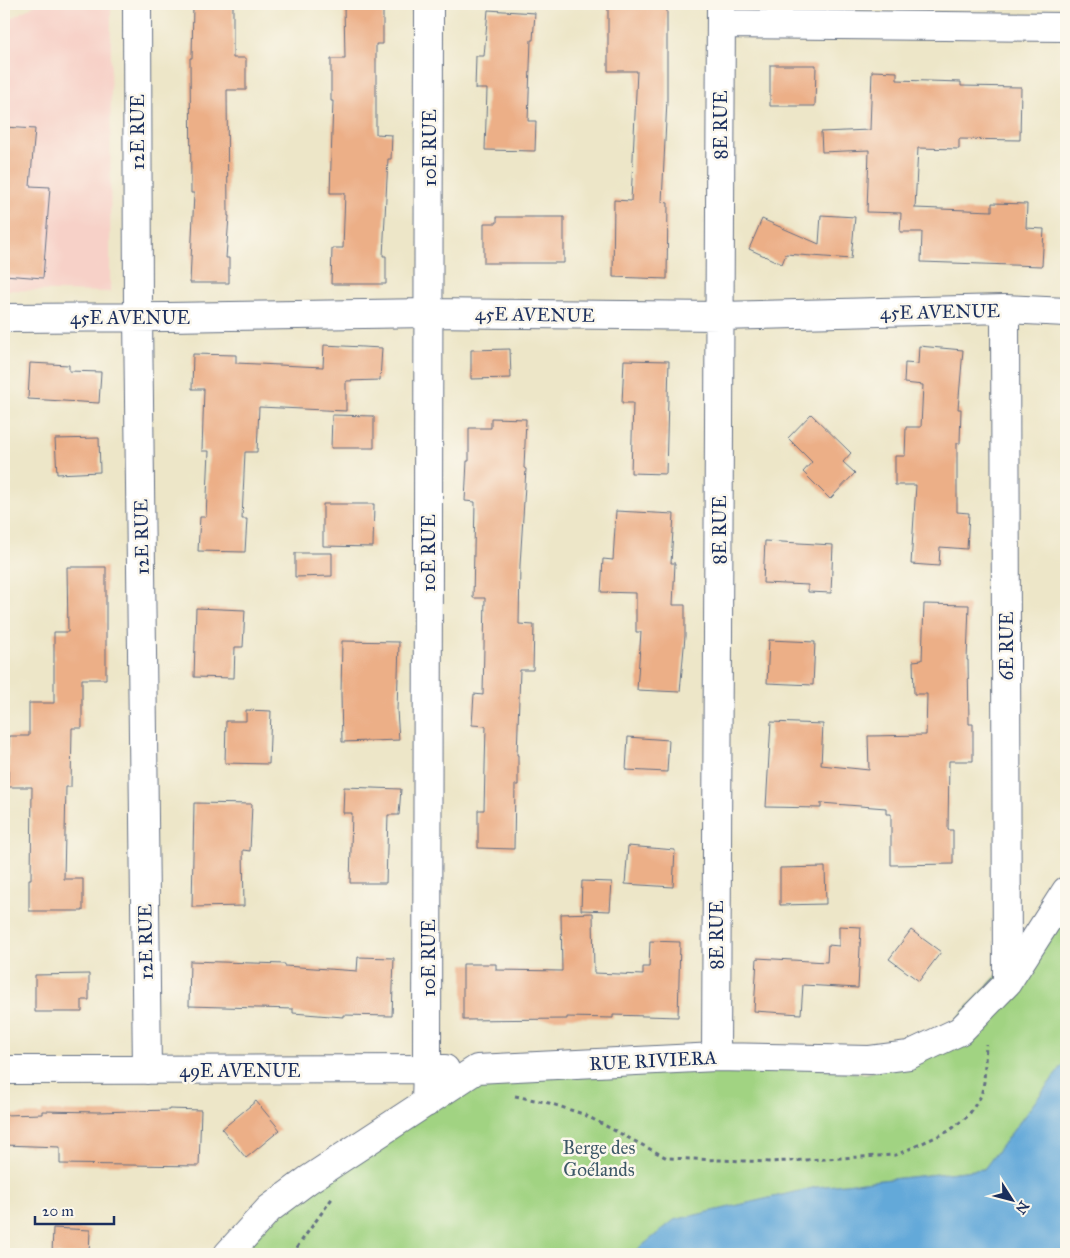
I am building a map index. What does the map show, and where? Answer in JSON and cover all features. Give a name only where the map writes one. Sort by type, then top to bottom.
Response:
[{"type":"street","name":"12E RUE","points":[[137,4],[138,317],[147,1070]]},
{"type":"street","name":"10E RUE","points":[[426,1103],[429,4]]},
{"type":"street","points":[[721,14],[1066,27]]},
{"type":"street","name":"8E RUE","points":[[716,1057],[721,14]]},
{"type":"street","name":"45E AVENUE","points":[[4,318],[429,312],[720,316],[1005,309],[1066,312]]},
{"type":"street","name":"6E RUE","points":[[1005,309],[1006,983]]},
{"type":"street","name":"RUE RIVIERA","points":[[477,1069],[716,1057],[870,1060],[909,1055],[960,1031],[1006,983],[1066,891]]},
{"type":"street","points":[[228,1254],[268,1209],[308,1180],[477,1069]]},
{"type":"street","name":"49E AVENUE","points":[[4,1070],[477,1069]]},
{"type":"path","points":[[514,1096],[549,1103],[583,1114],[667,1158],[770,1162],[896,1156],[949,1131],[968,1116],[981,1096],[987,1040]]},
{"type":"path","points":[[292,1254],[334,1197]]},
{"type":"shaded area","points":[[36,4],[125,4],[111,9],[110,292],[4,290],[4,23]]},
{"type":"green space","name":"Berge des Goélands","points":[[1066,900],[1066,1061],[984,1169],[817,1187],[675,1220],[632,1254],[228,1254],[477,1069],[716,1057],[865,1074],[921,1058]]},
{"type":"water","points":[[1066,1061],[1066,1254],[632,1254],[674,1220],[817,1187],[984,1169]]},
{"type":"building","points":[[193,4],[233,4],[233,58],[246,58],[246,90],[227,90],[229,216],[226,258],[229,258],[229,283],[190,283],[194,193],[191,193],[190,58],[192,58]]},
{"type":"building","points":[[344,4],[383,4],[383,44],[376,44],[376,134],[392,135],[391,159],[388,159],[383,256],[386,256],[386,284],[331,284],[332,248],[343,248],[345,193],[330,193],[333,101],[331,101],[331,59],[345,59]]},
{"type":"building","points":[[608,4],[667,4],[667,100],[662,202],[668,203],[667,279],[613,277],[614,200],[631,201],[637,71],[608,71]]},
{"type":"building","points":[[488,10],[535,13],[533,40],[531,40],[528,121],[536,121],[535,151],[485,150],[487,89],[475,89],[476,56],[484,56]]},
{"type":"building","points":[[770,65],[816,65],[815,106],[770,106]]},
{"type":"building","points":[[872,71],[897,72],[897,80],[961,82],[961,86],[1021,87],[1020,140],[959,139],[959,149],[918,148],[915,208],[992,211],[992,203],[1027,204],[1026,228],[1044,229],[1042,266],[921,262],[922,232],[900,232],[901,213],[867,212],[869,150],[822,152],[821,132],[870,130]]},
{"type":"building","points":[[4,127],[35,129],[30,186],[50,187],[43,278],[4,275]]},
{"type":"building","points":[[821,215],[855,217],[851,259],[786,254],[782,264],[749,249],[762,219],[819,244]]},
{"type":"building","points":[[497,217],[564,217],[564,263],[484,263],[484,223],[497,223]]},
{"type":"building","points":[[324,345],[382,348],[380,380],[346,381],[346,411],[259,407],[257,452],[245,452],[242,519],[247,519],[245,552],[198,551],[200,517],[206,517],[209,451],[202,451],[204,389],[192,389],[193,354],[236,355],[236,363],[323,367]]},
{"type":"building","points":[[919,346],[963,350],[958,409],[961,409],[960,443],[957,443],[957,512],[969,513],[967,549],[940,547],[939,566],[911,564],[916,485],[895,485],[895,456],[905,456],[906,427],[921,427],[923,385],[904,383],[905,363],[918,364]]},
{"type":"building","points":[[510,349],[511,378],[471,379],[471,350]]},
{"type":"building","points":[[624,360],[669,361],[666,474],[631,473],[633,403],[622,403]]},
{"type":"building","points":[[30,363],[69,365],[69,371],[101,372],[99,403],[28,399]]},
{"type":"building","points":[[811,414],[851,453],[843,462],[855,473],[830,499],[803,472],[812,462],[788,438]]},
{"type":"building","points":[[332,415],[374,416],[374,448],[331,448]]},
{"type":"building","points":[[491,418],[526,419],[524,468],[526,469],[520,565],[519,624],[534,625],[533,670],[520,670],[517,755],[518,785],[515,785],[514,849],[478,848],[478,810],[484,810],[486,726],[472,725],[474,694],[483,695],[485,598],[473,598],[475,502],[465,501],[467,461],[469,461],[469,428],[491,428]]},
{"type":"building","points":[[99,438],[100,472],[57,474],[55,439]]},
{"type":"building","points":[[323,504],[374,504],[373,547],[323,546]]},
{"type":"building","points":[[616,511],[674,514],[671,563],[675,563],[673,605],[685,605],[685,636],[680,692],[637,690],[641,632],[636,632],[636,593],[601,592],[603,559],[613,560]]},
{"type":"building","points":[[765,541],[833,545],[831,593],[808,592],[808,585],[763,583]]},
{"type":"building","points":[[295,553],[332,553],[332,576],[295,577]]},
{"type":"building","points":[[67,567],[106,567],[106,679],[82,679],[82,728],[72,728],[71,787],[66,787],[64,879],[83,879],[83,911],[29,911],[32,787],[8,787],[9,736],[29,736],[29,703],[54,703],[54,632],[68,632]]},
{"type":"building","points":[[924,604],[969,605],[967,660],[969,724],[973,724],[973,761],[949,761],[948,830],[953,830],[953,864],[891,865],[891,814],[886,814],[886,808],[821,803],[821,808],[766,807],[771,722],[823,724],[821,765],[869,770],[868,736],[926,735],[927,694],[914,694],[913,661],[922,660]]},
{"type":"building","points":[[196,608],[245,610],[243,647],[235,647],[234,678],[194,677]]},
{"type":"building","points":[[769,640],[815,642],[813,685],[767,683]]},
{"type":"building","points":[[342,641],[399,642],[397,710],[399,740],[342,742]]},
{"type":"building","points":[[246,710],[271,711],[269,764],[225,763],[226,721],[246,721]]},
{"type":"building","points":[[628,737],[669,740],[667,772],[626,770]]},
{"type":"building","points":[[344,787],[401,789],[399,815],[388,815],[386,883],[350,883],[352,813],[343,813]]},
{"type":"building","points":[[194,803],[252,804],[250,851],[243,850],[244,906],[192,907]]},
{"type":"building","points":[[628,846],[675,850],[673,887],[625,884]]},
{"type":"building","points":[[825,867],[826,904],[780,905],[780,868]]},
{"type":"building","points":[[582,881],[612,882],[610,911],[581,910]]},
{"type":"building","points":[[593,913],[594,973],[643,975],[643,967],[649,967],[650,941],[680,942],[678,1017],[613,1015],[613,1018],[567,1017],[567,1019],[463,1020],[463,964],[496,964],[496,970],[562,971],[561,914]]},
{"type":"building","points":[[839,926],[861,927],[858,988],[803,985],[801,1014],[754,1011],[757,958],[827,962],[828,945],[839,946]]},
{"type":"building","points":[[911,930],[941,952],[919,981],[889,959]]},
{"type":"building","points":[[358,957],[394,958],[392,1016],[343,1015],[343,1017],[293,1013],[293,1009],[189,1006],[190,961],[285,964],[285,966],[357,971]]},
{"type":"building","points":[[89,974],[89,1000],[82,1000],[82,1012],[35,1012],[35,975]]},
{"type":"building","points":[[256,1101],[280,1130],[246,1158],[222,1129]]},
{"type":"building","points":[[169,1109],[201,1110],[199,1166],[60,1164],[60,1147],[4,1145],[4,1115],[42,1114],[42,1111],[98,1112]]},
{"type":"building","points":[[53,1228],[90,1230],[89,1254],[52,1254]]}]
